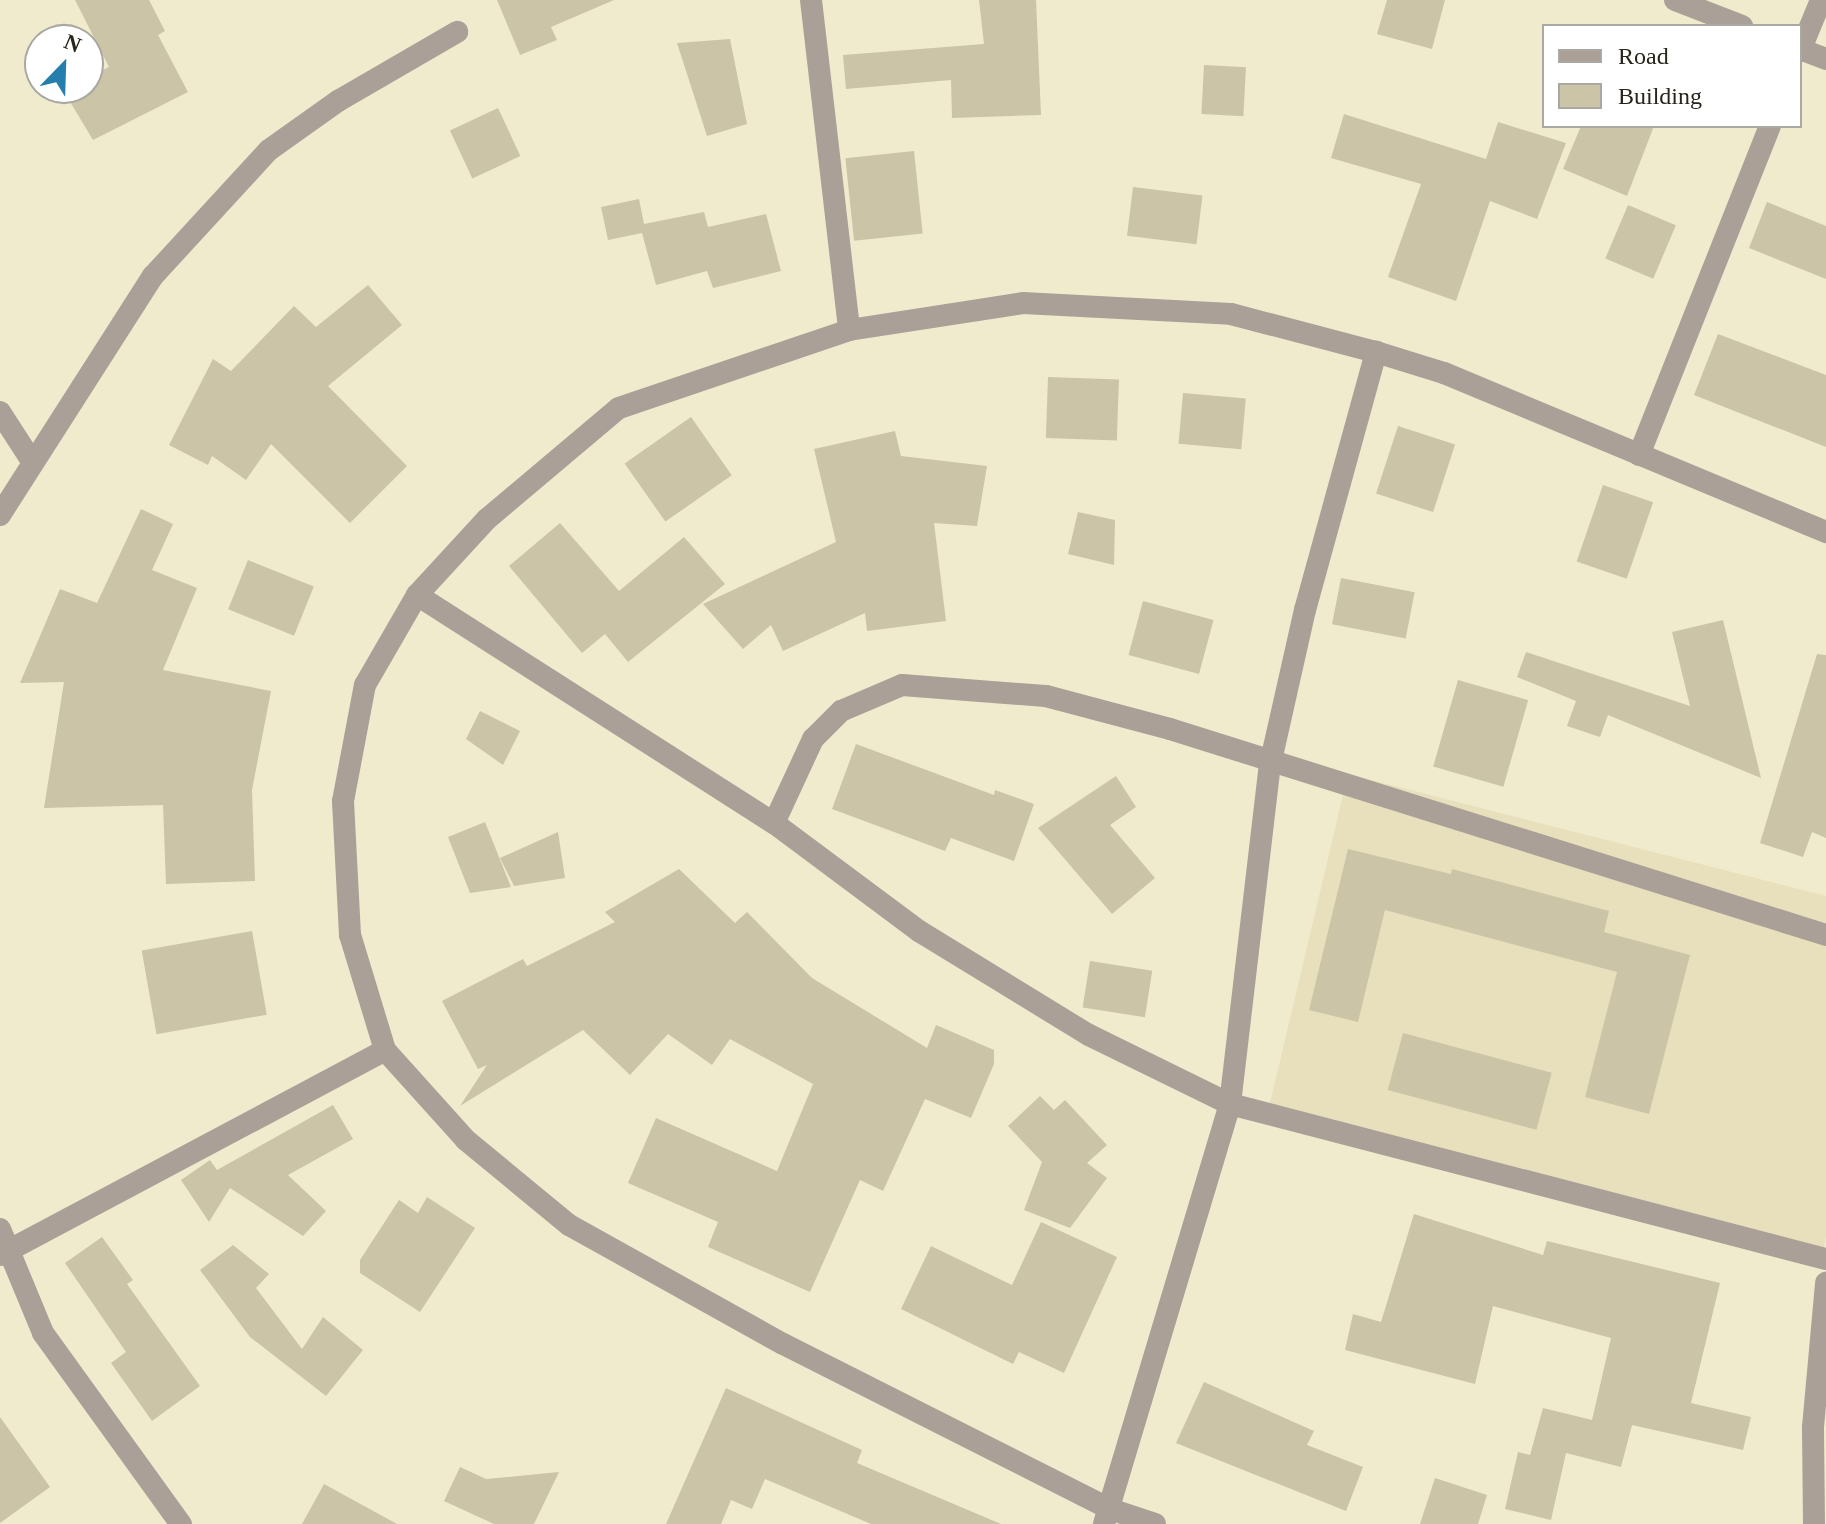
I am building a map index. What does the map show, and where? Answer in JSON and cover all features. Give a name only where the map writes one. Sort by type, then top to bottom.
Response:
[{"type":"street","points":[[811,0],[849,330]]},
{"type":"street","points":[[1675,0],[1737,24]]},
{"type":"street","points":[[1802,45],[1821,0]]},
{"type":"street","points":[[0,515],[31,460],[153,276],[269,150],[338,101],[457,32]]},
{"type":"street","points":[[1802,51],[1826,59]]},
{"type":"street","points":[[1639,455],[1769,128]]},
{"type":"street","points":[[1155,1524],[1107,1516],[783,1344],[569,1225],[466,1140],[385,1050],[350,935],[343,801],[365,685],[417,595],[487,519],[619,408],[849,330],[1023,303],[1231,314],[1376,352],[1444,373],[1826,532]]},
{"type":"street","points":[[1107,1516],[1230,1104],[1270,765],[1305,610],[1376,352]]},
{"type":"street","points":[[0,412],[31,460]]},
{"type":"street","points":[[417,595],[774,823],[919,931],[1089,1035],[1230,1104],[1826,1259]]},
{"type":"street","points":[[774,823],[813,739],[841,711],[902,685],[1046,696],[1170,729],[1270,765],[1826,935]]},
{"type":"street","points":[[3,1254],[385,1050]]},
{"type":"street","points":[[0,1229],[3,1254],[43,1333],[181,1524]]},
{"type":"street","points":[[1814,1524],[1813,1427],[1826,1283]]},
{"type":"shaded area","points":[[1348,774],[1826,896],[1826,1237],[1821,1262],[1266,1120]]},
{"type":"building","points":[[75,0],[149,0],[165,31],[158,35],[188,92],[93,140],[71,104],[104,104],[104,69],[109,67],[104,57],[104,24],[87,24]]},
{"type":"building","points":[[497,0],[614,0],[551,27],[557,40],[520,55]]},
{"type":"building","points":[[979,0],[1036,0],[1041,115],[952,118],[951,80],[846,89],[843,55],[984,44]]},
{"type":"building","points":[[1387,0],[1445,0],[1432,49],[1377,34]]},
{"type":"building","points":[[730,39],[747,124],[707,136],[677,43]]},
{"type":"building","points":[[1204,65],[1246,67],[1243,116],[1201,114]]},
{"type":"building","points":[[498,108],[520,156],[472,178],[450,130]]},
{"type":"building","points":[[1344,114],[1486,159],[1498,122],[1566,143],[1537,219],[1490,201],[1456,301],[1388,277],[1421,184],[1331,158]]},
{"type":"building","points":[[1580,128],[1653,128],[1627,196],[1563,169]]},
{"type":"building","points":[[914,151],[923,234],[854,241],[845,158]]},
{"type":"building","points":[[1133,187],[1202,196],[1197,244],[1127,236]]},
{"type":"building","points":[[639,199],[644,224],[704,212],[708,227],[766,214],[781,271],[713,288],[707,271],[656,285],[642,233],[608,240],[601,207]]},
{"type":"building","points":[[1767,202],[1826,226],[1826,279],[1749,248]]},
{"type":"building","points":[[1628,205],[1676,225],[1653,279],[1605,258]]},
{"type":"building","points":[[368,285],[402,325],[328,386],[407,466],[350,523],[271,444],[246,480],[212,456],[208,465],[169,445],[213,359],[231,371],[294,306],[316,327]]},
{"type":"building","points":[[1718,334],[1826,375],[1826,447],[1694,395]]},
{"type":"building","points":[[1048,377],[1119,379],[1117,440],[1046,438]]},
{"type":"building","points":[[1183,393],[1246,398],[1241,449],[1179,444]]},
{"type":"building","points":[[691,417],[732,475],[665,522],[625,463]]},
{"type":"building","points":[[1398,426],[1455,445],[1433,512],[1376,494]]},
{"type":"building","points":[[895,431],[901,456],[987,466],[977,526],[934,523],[946,621],[867,631],[865,613],[783,651],[771,625],[743,649],[703,604],[836,542],[814,449]]},
{"type":"building","points":[[1603,485],[1653,502],[1627,579],[1577,562]]},
{"type":"building","points":[[141,509],[173,524],[152,570],[197,588],[163,670],[271,691],[252,790],[255,881],[166,884],[163,805],[44,808],[64,682],[20,683],[60,589],[97,603]]},
{"type":"building","points":[[1078,512],[1115,520],[1114,565],[1068,554]]},
{"type":"building","points":[[560,523],[619,591],[684,537],[725,584],[628,662],[605,634],[582,653],[509,566]]},
{"type":"building","points":[[248,560],[314,587],[294,636],[228,609]]},
{"type":"building","points":[[1341,578],[1415,592],[1406,638],[1332,624]]},
{"type":"building","points":[[1143,601],[1214,620],[1199,674],[1129,655]]},
{"type":"building","points":[[1723,620],[1761,778],[1608,715],[1600,737],[1567,726],[1576,701],[1517,677],[1526,652],[1690,706],[1672,632]]},
{"type":"building","points":[[1817,654],[1826,655],[1826,838],[1812,832],[1803,857],[1760,843]]},
{"type":"building","points":[[1458,680],[1528,700],[1503,787],[1433,767]]},
{"type":"building","points":[[480,711],[520,731],[503,765],[466,739]]},
{"type":"building","points":[[856,744],[994,795],[995,790],[1034,804],[1014,861],[951,838],[945,851],[832,809]]},
{"type":"building","points":[[1116,776],[1136,807],[1110,825],[1155,878],[1112,914],[1038,828]]},
{"type":"building","points":[[485,822],[511,887],[470,893],[448,837]]},
{"type":"building","points":[[558,832],[565,878],[514,886],[500,858]]},
{"type":"building","points":[[1348,849],[1451,874],[1452,869],[1609,911],[1604,932],[1690,955],[1649,1114],[1585,1097],[1617,972],[1385,910],[1358,1022],[1309,1010]]},
{"type":"building","points":[[679,869],[735,923],[747,912],[812,978],[927,1048],[936,1025],[994,1050],[994,1064],[971,1118],[925,1099],[883,1191],[860,1180],[810,1292],[708,1247],[718,1222],[628,1183],[656,1118],[777,1171],[813,1084],[730,1039],[712,1065],[668,1034],[630,1075],[583,1030],[460,1106],[487,1065],[478,1069],[442,1001],[523,959],[527,966],[615,922],[605,912]]},
{"type":"building","points":[[252,931],[267,1015],[156,1034],[142,950]]},
{"type":"building","points":[[1090,961],[1152,971],[1145,1017],[1083,1007]]},
{"type":"building","points":[[1403,1033],[1552,1073],[1536,1130],[1388,1090]]},
{"type":"building","points":[[1040,1096],[1054,1110],[1065,1100],[1107,1145],[1087,1163],[1107,1178],[1070,1228],[1024,1210],[1042,1162],[1008,1126]]},
{"type":"building","points":[[333,1105],[353,1139],[288,1175],[326,1211],[303,1236],[230,1188],[209,1222],[181,1180],[210,1160],[217,1170]]},
{"type":"building","points":[[427,1197],[475,1228],[420,1312],[360,1273],[360,1260],[399,1200],[418,1213]]},
{"type":"building","points":[[1414,1214],[1543,1255],[1547,1241],[1720,1283],[1691,1403],[1751,1417],[1743,1450],[1632,1425],[1621,1467],[1566,1453],[1551,1520],[1505,1509],[1518,1452],[1530,1455],[1543,1408],[1592,1420],[1611,1338],[1493,1306],[1475,1384],[1345,1350],[1353,1314],[1381,1322]]},
{"type":"building","points":[[1041,1222],[1117,1257],[1064,1373],[1019,1352],[1013,1364],[901,1309],[931,1246],[1012,1285]]},
{"type":"building","points":[[102,1237],[133,1280],[127,1284],[200,1386],[152,1421],[111,1363],[126,1352],[65,1263]]},
{"type":"building","points":[[233,1245],[269,1274],[256,1288],[302,1349],[323,1317],[363,1350],[326,1396],[250,1337],[200,1270]]},
{"type":"building","points":[[1204,1382],[1314,1431],[1307,1445],[1363,1467],[1346,1511],[1176,1443]]},
{"type":"building","points":[[726,1388],[862,1450],[857,1463],[1001,1524],[871,1524],[765,1479],[752,1509],[731,1500],[721,1524],[666,1524]]},
{"type":"building","points":[[0,1417],[50,1487],[0,1523]]},
{"type":"building","points":[[460,1467],[486,1479],[559,1472],[534,1524],[494,1524],[444,1501]]},
{"type":"building","points":[[1435,1478],[1487,1495],[1478,1524],[1420,1524]]},
{"type":"building","points":[[324,1484],[397,1524],[302,1524]]}]
